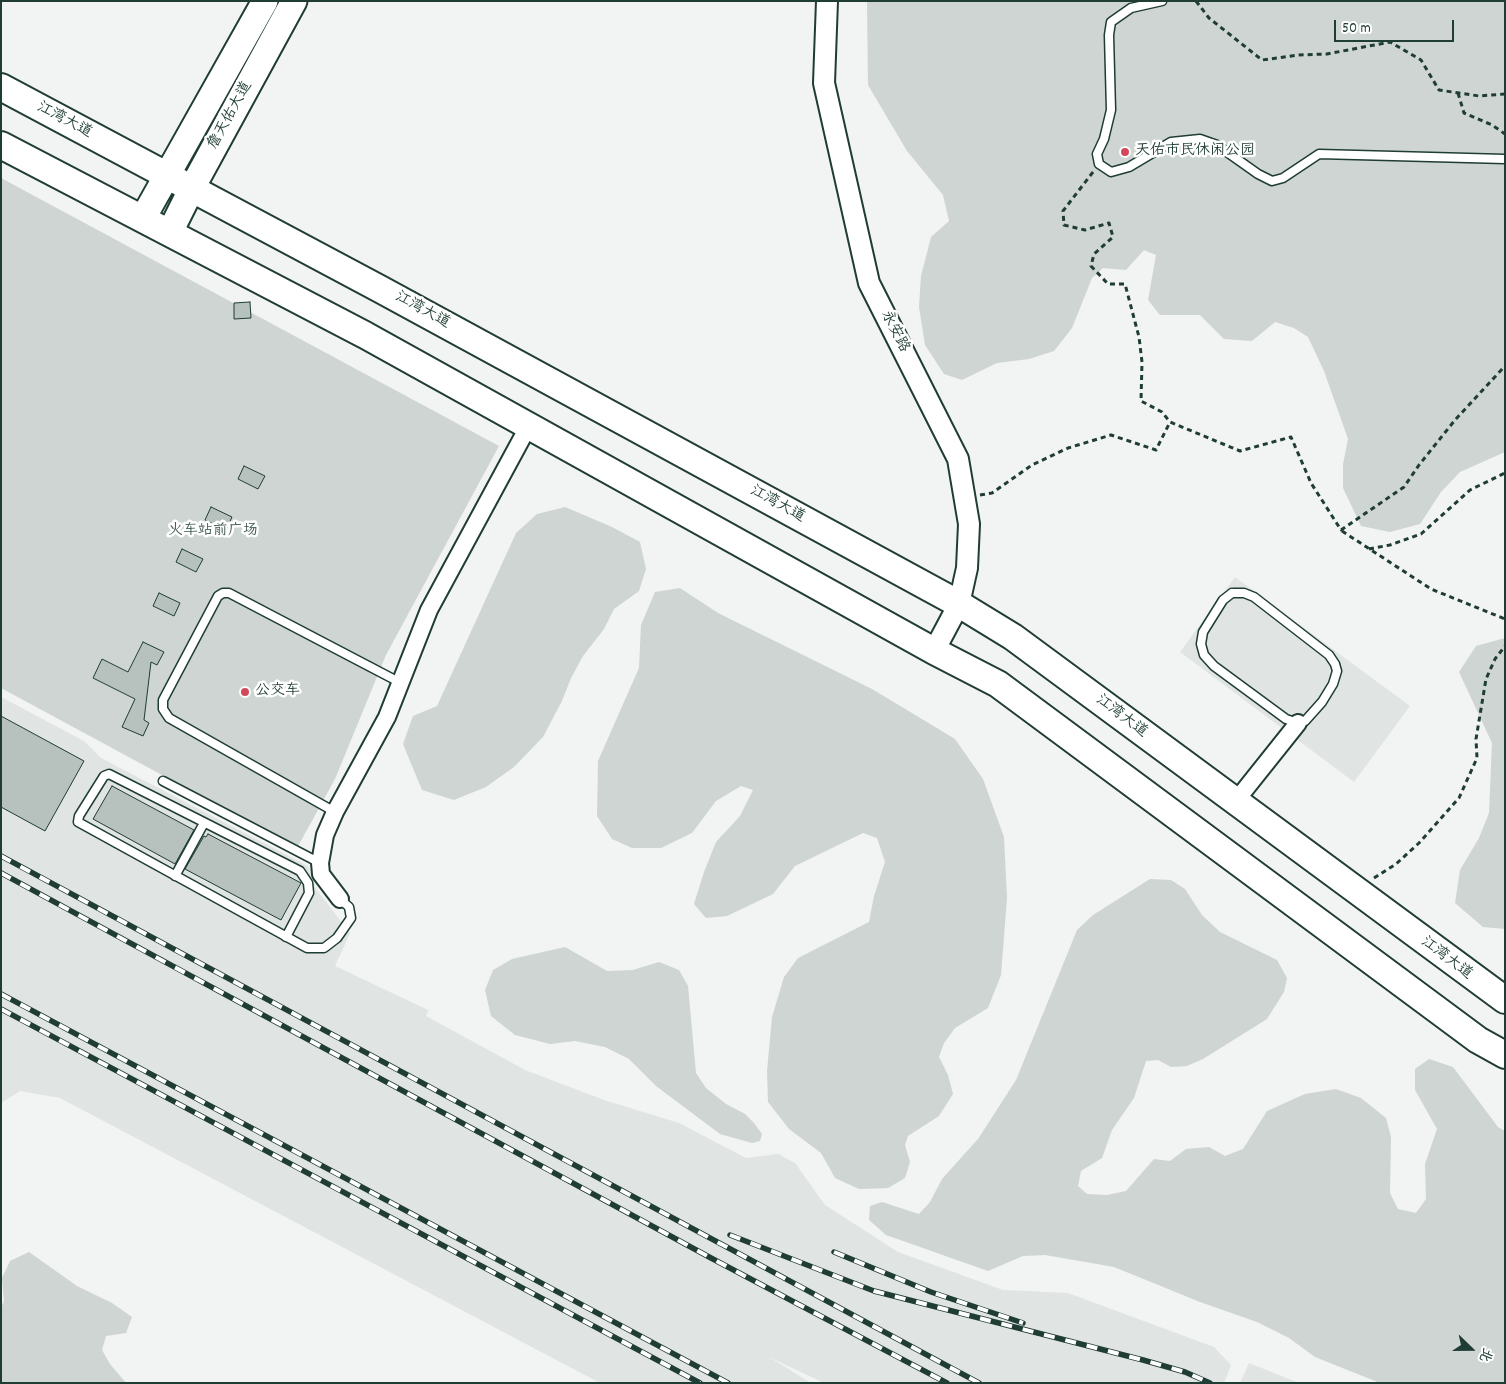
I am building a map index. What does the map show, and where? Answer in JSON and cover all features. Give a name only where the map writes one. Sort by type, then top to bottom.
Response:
[{"type":"highway","name":"江湾大道","points":[[1,87],[168,174],[959,604],[1013,637],[1505,1000]]},
{"type":"highway","points":[[1,145],[365,335],[934,651],[998,684],[1478,1040],[1505,1055]]},
{"type":"main road","name":"詹天佑大道","points":[[144,218],[265,1]]},
{"type":"main road","name":"詹天佑大道","points":[[170,232],[294,1]]},
{"type":"street","name":"永安路","points":[[827,1],[824,83],[869,283],[958,459],[965,497],[969,524],[967,568],[959,604],[934,651]]},
{"type":"street","points":[[340,899],[321,874],[320,863],[325,835],[335,812],[387,717],[429,610],[528,427]]},
{"type":"street","points":[[1235,802],[1298,723]]},
{"type":"lane","points":[[1162,1],[1131,8],[1111,22],[1109,35],[1111,110],[1104,139],[1097,154],[1099,164],[1111,172],[1129,167],[1171,142],[1200,139],[1217,145],[1258,174],[1272,181],[1283,178],[1318,154],[1505,159]]},
{"type":"lane","points":[[335,812],[169,718],[163,709],[163,700],[218,596],[223,593],[229,593],[401,683]]},
{"type":"lane","points":[[1232,593],[1244,593],[1254,597],[1329,655],[1335,664],[1337,671],[1334,684],[1305,721],[1298,723],[1286,719],[1214,666],[1204,655],[1201,644],[1203,632],[1223,600],[1232,593]]},
{"type":"lane","points":[[286,937],[309,893],[308,883],[300,871],[109,774],[104,776],[78,816],[78,822],[175,876],[306,948],[324,948],[338,938],[351,918],[349,907],[340,899]]},
{"type":"lane","points":[[162,781],[320,863]]},
{"type":"lane","points":[[175,876],[204,822]]},
{"type":"path","points":[[1196,1],[1209,18],[1262,60],[1299,54],[1327,54],[1390,42],[1421,60],[1439,90],[1479,96],[1505,94]]},
{"type":"path","points":[[1458,93],[1464,113],[1492,124],[1505,134]]},
{"type":"path","points":[[1099,164],[1079,193],[1063,211],[1064,225],[1085,230],[1109,224],[1113,237],[1094,254],[1091,266],[1108,284],[1125,284],[1139,337],[1142,362],[1141,401],[1162,412],[1170,422],[1240,451],[1291,438],[1311,483],[1341,530],[1431,589],[1505,619]]},
{"type":"path","points":[[1341,530],[1404,487],[1449,428],[1505,366]]},
{"type":"path","points":[[965,497],[992,493],[1032,465],[1068,448],[1112,435],[1156,450],[1170,422]]},
{"type":"path","points":[[1368,549],[1390,545],[1421,534],[1470,490],[1505,473]]},
{"type":"path","points":[[1354,890],[1396,864],[1459,798],[1477,758],[1476,739],[1486,679],[1495,659],[1505,646]]},
{"type":"shaded area","points":[[1235,577],[1410,706],[1354,782],[1180,652]]},
{"type":"shaded area","points":[[1,697],[84,741],[101,758],[308,866],[316,889],[350,933],[335,966],[428,1010],[426,1016],[525,1070],[604,1100],[679,1123],[746,1158],[778,1154],[795,1163],[825,1205],[898,1252],[1003,1290],[1068,1293],[1214,1347],[1231,1365],[1224,1383],[824,1383],[769,1357],[811,1383],[600,1383],[60,1098],[20,1091],[1,1103]]},
{"type":"shaded area","points":[[1249,1363],[1299,1383],[1240,1383]]},
{"type":"green space","points":[[867,1],[1505,1],[1505,452],[1460,472],[1441,492],[1420,524],[1390,532],[1361,526],[1343,488],[1343,464],[1348,439],[1324,371],[1308,337],[1294,328],[1275,322],[1252,341],[1224,339],[1200,315],[1160,315],[1148,300],[1156,255],[1144,250],[1126,270],[1103,268],[1092,278],[1072,328],[1054,351],[1029,359],[997,363],[962,380],[944,374],[925,345],[919,307],[921,276],[931,237],[949,221],[943,195],[907,151],[868,85]]},
{"type":"green space","name":"火车站前广场","points":[[1,178],[499,446],[386,655],[335,779],[297,848],[1,688]]},
{"type":"green space","points":[[565,507],[612,527],[640,542],[646,569],[639,591],[614,609],[604,629],[583,656],[543,737],[514,767],[486,787],[454,800],[422,790],[403,744],[413,716],[437,706],[516,533],[537,514]]},
{"type":"green space","points":[[680,588],[718,613],[872,689],[955,739],[983,779],[1004,837],[1007,898],[1001,975],[988,1008],[955,1028],[944,1043],[939,1057],[948,1075],[953,1094],[939,1116],[908,1136],[905,1145],[910,1162],[905,1178],[888,1188],[859,1189],[835,1178],[821,1153],[789,1129],[768,1102],[767,1071],[772,1017],[784,977],[798,958],[869,922],[874,896],[885,862],[877,838],[863,833],[795,866],[773,894],[727,916],[706,918],[694,904],[704,872],[716,842],[740,816],[753,790],[741,786],[716,801],[692,833],[661,848],[632,848],[612,839],[597,816],[598,761],[639,668],[641,625],[655,592]]},
{"type":"green space","points":[[1505,638],[1505,929],[1483,927],[1455,903],[1460,870],[1479,838],[1489,813],[1492,743],[1459,672],[1476,646]]},
{"type":"green space","points":[[1150,879],[1171,880],[1185,889],[1202,915],[1220,932],[1277,960],[1287,978],[1284,992],[1267,1019],[1203,1059],[1187,1066],[1171,1067],[1158,1060],[1146,1061],[1134,1098],[1112,1130],[1102,1158],[1081,1171],[1078,1186],[1087,1194],[1107,1195],[1126,1191],[1154,1159],[1170,1161],[1186,1149],[1209,1147],[1225,1156],[1243,1149],[1267,1111],[1305,1094],[1336,1089],[1361,1098],[1386,1118],[1391,1137],[1390,1193],[1398,1209],[1416,1213],[1426,1199],[1425,1164],[1437,1129],[1415,1090],[1415,1069],[1429,1059],[1453,1067],[1498,1127],[1505,1131],[1505,1383],[1380,1383],[1315,1357],[1289,1338],[1257,1322],[1200,1302],[1114,1267],[1045,1255],[1023,1256],[988,1271],[886,1235],[869,1220],[870,1206],[882,1202],[919,1214],[930,1202],[942,1179],[978,1139],[1016,1080],[1077,930],[1093,915]]},
{"type":"green space","points":[[565,947],[607,971],[633,970],[659,962],[679,970],[688,986],[696,1073],[706,1088],[726,1104],[745,1114],[754,1123],[762,1134],[760,1141],[752,1143],[720,1134],[656,1086],[629,1059],[605,1047],[575,1041],[550,1044],[515,1035],[491,1016],[485,990],[493,970],[512,959]]},
{"type":"green space","points":[[29,1252],[77,1286],[112,1303],[132,1317],[126,1333],[106,1336],[102,1350],[110,1364],[126,1383],[1,1383],[1,1308],[4,1301],[2,1278],[10,1261]]},
{"type":"building","points":[[250,302],[251,318],[234,319],[234,303]]},
{"type":"building","points":[[244,466],[265,476],[258,489],[238,479]]},
{"type":"building","points":[[211,507],[232,517],[226,530],[205,520]]},
{"type":"building","points":[[182,549],[203,559],[196,572],[176,562]]},
{"type":"building","points":[[159,593],[180,603],[174,616],[153,606]]},
{"type":"building","points":[[143,642],[164,652],[157,665],[151,662],[144,720],[149,723],[143,736],[122,727],[135,699],[93,678],[102,659],[128,672]]},
{"type":"building","points":[[1,716],[84,761],[45,831],[1,807]]},
{"type":"building","points":[[112,786],[194,830],[175,864],[93,819]]},
{"type":"building","points":[[208,834],[301,883],[281,920],[185,869],[204,836],[206,837]]},
{"type":"railway","points":[[1,856],[979,1383]]},
{"type":"railway","points":[[1,873],[711,1258],[947,1383]]},
{"type":"railway","points":[[1,994],[728,1383]]},
{"type":"railway","points":[[1,1009],[700,1383]]},
{"type":"railway","points":[[730,1235],[874,1291],[1143,1360],[1185,1372],[1210,1383]]},
{"type":"railway","points":[[834,1252],[931,1292],[1023,1323]]},
{"type":"place","name":"天佑市民休闲公园","points":[[1125,152]]},
{"type":"place","name":"公交车","points":[[245,692]]}]
